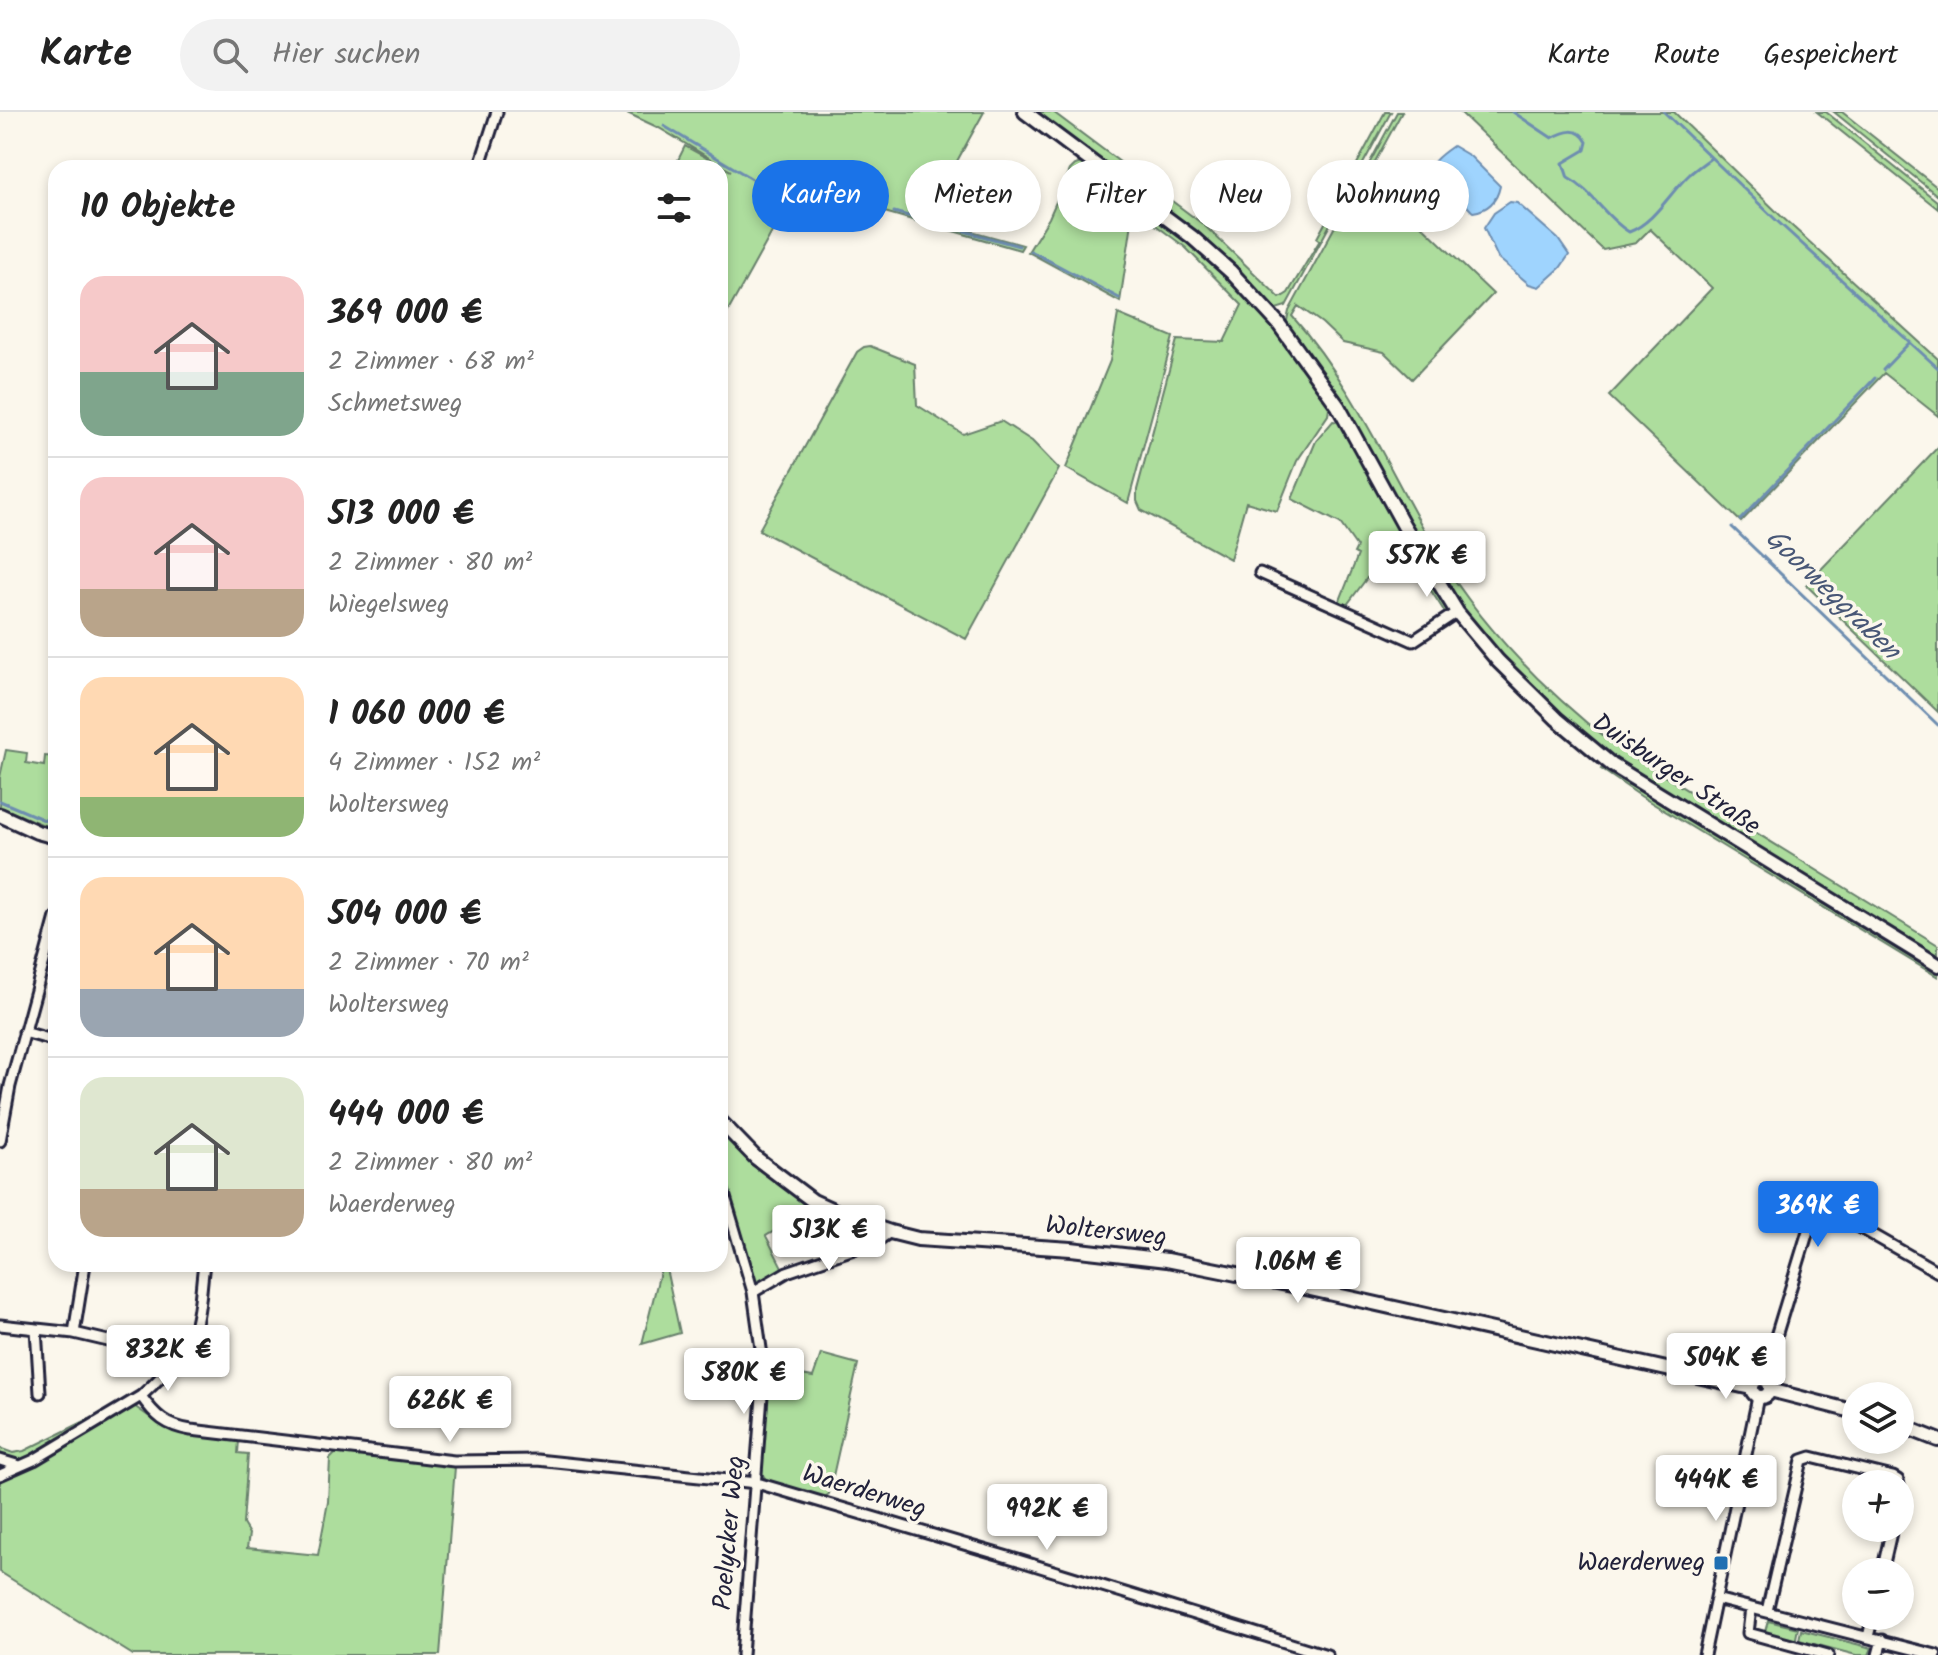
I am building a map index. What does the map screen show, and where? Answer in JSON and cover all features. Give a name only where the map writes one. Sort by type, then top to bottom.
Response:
[{"type":"street","points":[[482,160],[497,112]]},
{"type":"street","name":"Duisburger Straße","points":[[1025,112],[1192,237],[1231,272],[1278,323],[1338,406],[1417,549],[1457,612],[1498,661],[1557,719],[1612,765],[1938,965]]},
{"type":"street","points":[[1260,573],[1413,641],[1457,612]]},
{"type":"street","points":[[0,815],[48,834]]},
{"type":"street","points":[[0,1141],[5,1085],[48,950]]},
{"type":"street","points":[[24,1032],[48,1039]]},
{"type":"street","name":"Woltersweg","points":[[728,1129],[756,1158],[813,1201],[890,1232],[940,1241],[1071,1249],[1167,1260],[1842,1409]]},
{"type":"street","name":"Poelycker Weg","points":[[728,1207],[753,1292],[764,1370],[742,1655]]},
{"type":"street","points":[[1704,1655],[1761,1389],[1811,1221],[1827,1212],[1840,1216],[1938,1272]]},
{"type":"street","points":[[753,1292],[787,1272],[877,1241],[890,1232]]},
{"type":"street","points":[[74,1333],[84,1272]]},
{"type":"street","points":[[0,1475],[34,1460],[141,1396],[191,1338],[203,1272]]},
{"type":"street","points":[[0,1325],[74,1333],[138,1348],[170,1365]]},
{"type":"street","points":[[36,1329],[40,1393]]},
{"type":"street","name":"Waerderweg","points":[[141,1396],[161,1420],[191,1430],[454,1461],[537,1460],[757,1483],[1327,1655]]},
{"type":"street","points":[[1914,1431],[1938,1440]]},
{"type":"street","points":[[1767,1611],[1802,1460],[1811,1457],[1864,1470]]},
{"type":"street","points":[[0,1460],[20,1466]]},
{"type":"street","points":[[1716,1599],[1936,1655]]},
{"type":"street","points":[[1751,1608],[1748,1633],[1828,1655]]},
{"type":"street","points":[[1868,1637],[1870,1630]]},
{"type":"street","points":[[1878,1655],[1882,1640]]},
{"type":"green space","points":[[625,112],[984,112],[958,160],[905,160],[905,218],[889,213],[889,160],[752,160],[752,232],[772,232],[728,312],[728,169],[731,171],[728,169],[728,160],[713,160]]},
{"type":"green space","points":[[1032,112],[1053,112],[1117,160],[1090,160]]},
{"type":"green space","points":[[1385,112],[1391,112],[1365,160],[1359,160]]},
{"type":"green space","points":[[1397,112],[1402,112],[1376,160],[1371,160]]},
{"type":"green space","points":[[1460,112],[1674,112],[1781,216],[1938,359],[1938,416],[1884,373],[1741,522],[1609,396],[1712,288],[1650,229],[1636,243],[1603,250]]},
{"type":"green space","points":[[1817,112],[1826,112],[1938,202],[1938,209]]},
{"type":"green space","points":[[1834,112],[1842,112],[1938,188],[1938,196]]},
{"type":"green space","points":[[685,146],[711,160],[678,160]]},
{"type":"green space","points":[[1057,200],[1057,232],[1131,232],[1120,302],[1028,252]]},
{"type":"green space","points":[[1174,203],[1190,215],[1190,232],[1211,232],[1280,298],[1288,293],[1320,240],[1317,238],[1320,232],[1326,232],[1286,306],[1273,310],[1174,229]]},
{"type":"green space","points":[[1174,229],[1231,280],[1299,360],[1330,403],[1328,415],[1297,461],[1277,511],[1246,502],[1230,559],[1141,510],[1137,501],[1137,490],[1177,340],[1224,342],[1242,305],[1185,247],[1165,232],[1174,232]]},
{"type":"green space","points":[[956,232],[975,232],[1023,245],[1020,250]]},
{"type":"green space","points":[[1332,232],[1428,232],[1493,294],[1412,379],[1384,352],[1343,343],[1298,306],[1292,316],[1353,401],[1456,582],[1495,633],[1540,681],[1614,745],[1938,945],[1938,961],[1607,755],[1566,720],[1495,650],[1457,603],[1286,325],[1289,311]]},
{"type":"green space","points":[[1118,314],[1173,337],[1128,503],[1066,468],[1110,361]]},
{"type":"green space","points":[[870,346],[915,364],[917,405],[963,434],[1001,421],[1032,441],[1059,469],[966,639],[759,530],[857,352]]},
{"type":"green space","points":[[1333,421],[1343,423],[1402,532],[1448,608],[1446,614],[1397,538],[1346,606],[1339,603],[1358,555],[1354,553],[1357,547],[1340,523],[1292,499],[1316,441]]},
{"type":"green space","points":[[1938,447],[1938,712],[1806,585]]},
{"type":"green space","points":[[6,750],[27,753],[26,763],[44,766],[45,756],[48,756],[48,827],[0,807],[0,777]]},
{"type":"green space","points":[[1604,765],[1938,971],[1938,977],[1642,797],[1601,769]]},
{"type":"green space","points":[[728,1135],[745,1153],[874,1231],[874,1238],[830,1223],[830,1228],[823,1225],[791,1240],[783,1226],[766,1236],[784,1271],[765,1282],[752,1280],[728,1191]]},
{"type":"green space","points":[[660,1272],[667,1272],[680,1333],[642,1344]]},
{"type":"green space","points":[[821,1354],[858,1364],[829,1494],[823,1498],[767,1481],[761,1472],[767,1369],[813,1377]]},
{"type":"green space","points":[[134,1406],[167,1429],[239,1440],[238,1453],[248,1454],[243,1524],[249,1534],[247,1548],[318,1555],[328,1502],[330,1459],[336,1453],[455,1467],[440,1655],[133,1655],[0,1572],[0,1479],[38,1464]]},
{"type":"green space","points":[[89,1419],[59,1442],[35,1455],[23,1459],[0,1458],[0,1446],[13,1453],[24,1451]]},
{"type":"green space","points":[[1768,1621],[1798,1628],[1795,1643],[1764,1635]]},
{"type":"green space","points":[[1801,1630],[1872,1648],[1869,1655],[1856,1655],[1799,1640]]},
{"type":"water","points":[[1453,146],[1470,156],[1500,186],[1497,196],[1487,207],[1473,212],[1469,208],[1469,160],[1436,160]]},
{"type":"water","points":[[1510,202],[1517,203],[1558,239],[1569,255],[1539,287],[1529,284],[1498,258],[1484,228],[1494,213]]},
{"type":"waterway","points":[[1513,112],[1552,138],[1571,131],[1583,137],[1587,142],[1585,150],[1563,163],[1568,178],[1629,232],[1647,221],[1690,174],[1711,158]]},
{"type":"waterway","points":[[1664,112],[1776,220],[1938,368]]},
{"type":"waterway","points":[[664,126],[720,160]]},
{"type":"waterway","points":[[728,165],[752,179]]},
{"type":"waterway","points":[[894,212],[905,215]]},
{"type":"waterway","points":[[968,232],[1019,246]]},
{"type":"waterway","points":[[1031,251],[1119,298]]},
{"type":"waterway","name":"Goorweggraben","points":[[1883,370],[1910,342]]},
{"type":"waterway","name":"Goorweggraben","points":[[1740,520],[1875,378]]},
{"type":"waterway","name":"Goorweggraben","points":[[1732,527],[1938,725]]},
{"type":"waterway","points":[[0,801],[48,822]]},
{"type":"place","name":"Waerderweg","points":[[1721,1563]]}]
